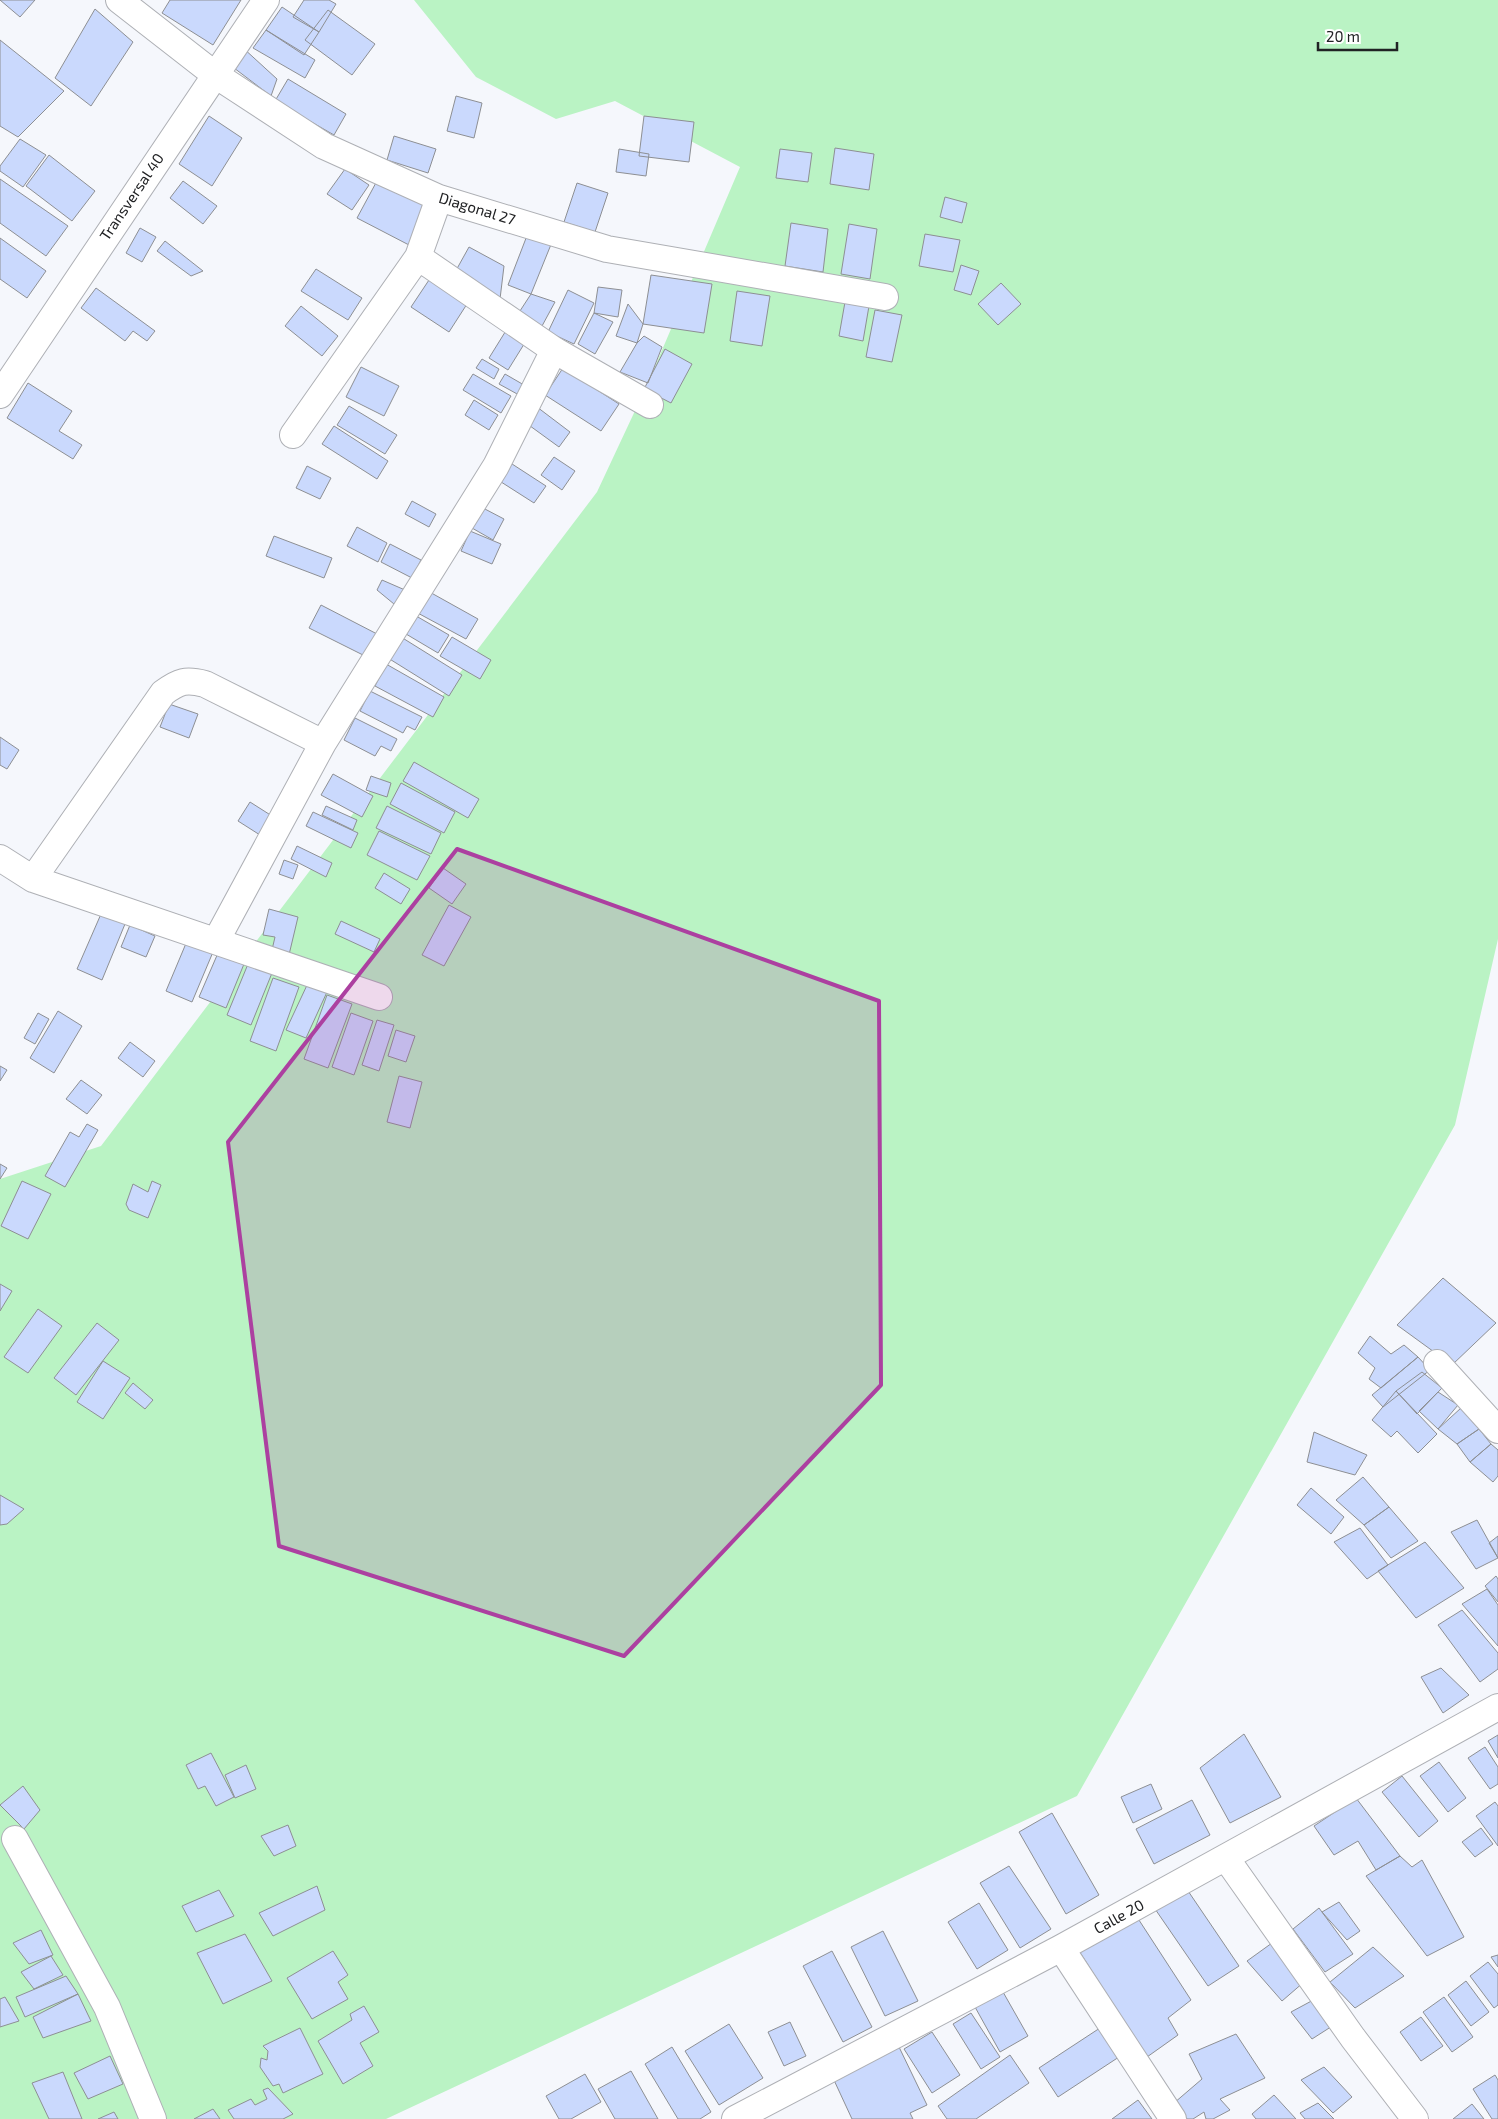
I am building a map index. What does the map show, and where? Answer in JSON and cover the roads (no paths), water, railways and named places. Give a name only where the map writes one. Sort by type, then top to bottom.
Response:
[{"type":"street","name":"Diagonal 27","points":[[119,0],[214,74],[324,146],[439,198],[607,248],[885,297]]},
{"type":"street","name":"Transversal 40","points":[[0,396],[214,74],[266,0]]},
{"type":"street","points":[[293,435],[418,257],[439,198]]},
{"type":"street","points":[[418,257],[554,350],[650,405]]},
{"type":"street","points":[[216,941],[323,743],[496,466],[554,350]]},
{"type":"street","points":[[33,879],[163,693],[176,683],[192,681],[205,684],[323,743]]},
{"type":"street","points":[[0,858],[33,879],[379,997]]},
{"type":"street","points":[[1437,1363],[1498,1430]]},
{"type":"street","name":"Calle 20","points":[[753,2115],[1226,1858],[1498,1707]]},
{"type":"street","points":[[15,1839],[107,2007],[152,2119]]},
{"type":"street","points":[[1226,1858],[1353,2038],[1415,2119]]},
{"type":"street","points":[[1061,1948],[1173,2119]]}]
